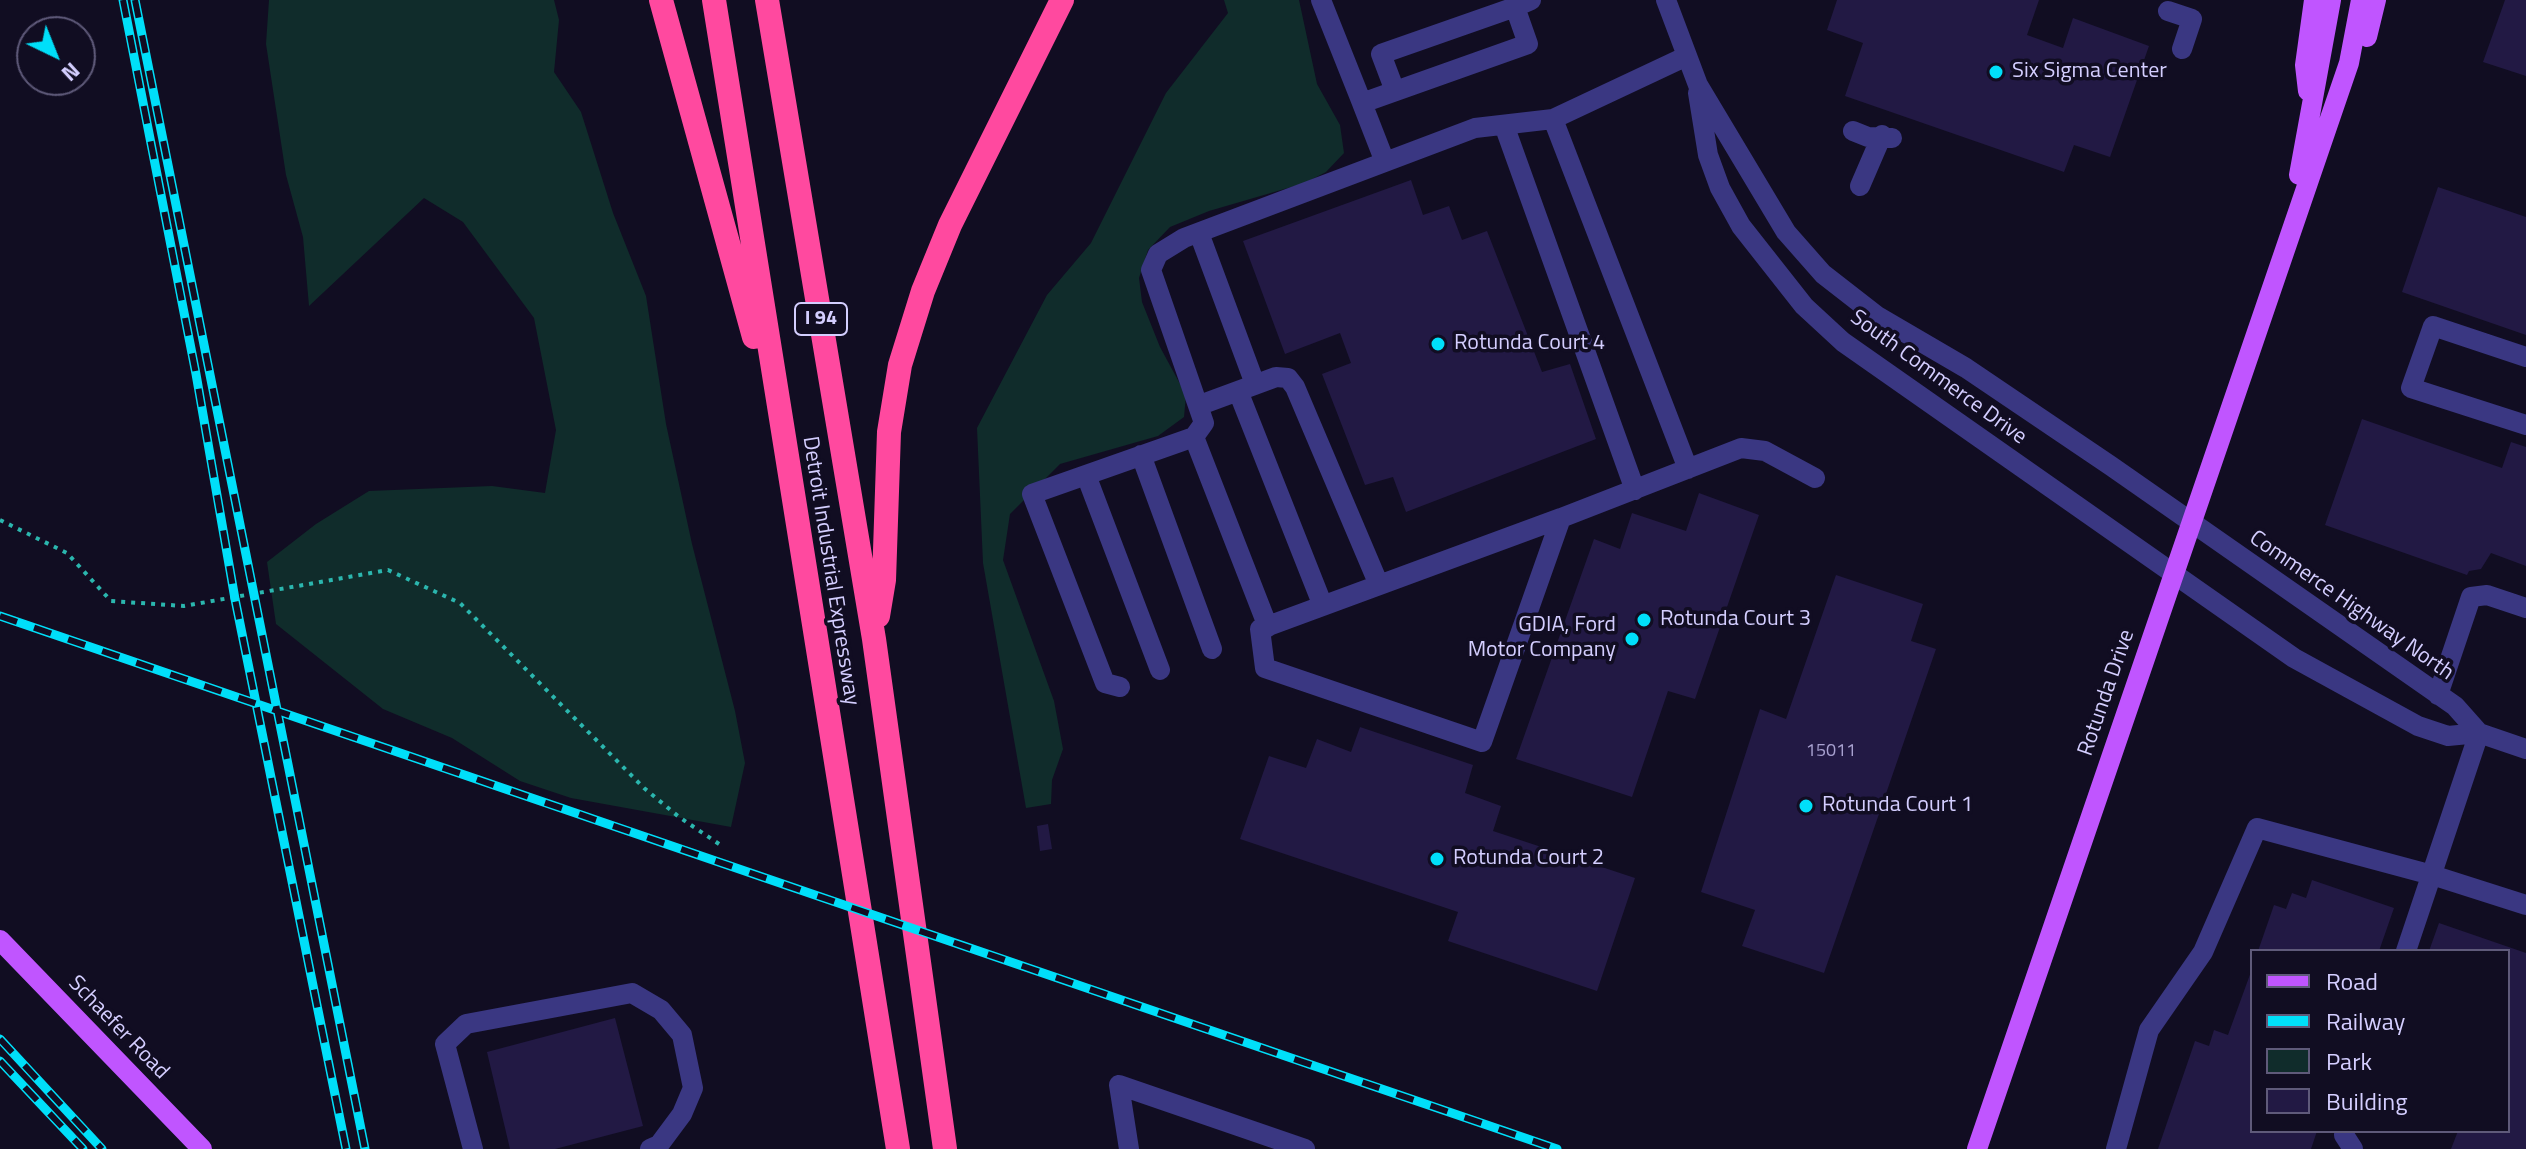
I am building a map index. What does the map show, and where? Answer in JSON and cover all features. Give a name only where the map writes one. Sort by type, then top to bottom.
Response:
[{"type":"highway","points":[[661,0],[784,448]]},
{"type":"highway","name":"Detroit Industrial Expressway","points":[[714,0],[898,1149]]},
{"type":"highway","name":"Detroit Industrial Expressway","points":[[767,0],[874,639],[945,1149]]},
{"type":"highway","points":[[874,639],[884,580],[889,432],[900,365],[923,291],[950,225],[1062,0]]},
{"type":"main road","points":[[2311,118],[2305,65],[2314,0]]},
{"type":"main road","name":"Rotunda Drive","points":[[2284,253],[2331,0]]},
{"type":"main road","name":"Rotunda Drive","points":[[1977,1149],[2349,63],[2361,0]]},
{"type":"main road","points":[[2284,253],[2324,170],[2357,75],[2376,0]]},
{"type":"main road","name":"Schaefer Road","points":[[0,940],[202,1149]]},
{"type":"street","points":[[1321,0],[1385,162]]},
{"type":"street","name":"South Commerce Drive","points":[[1666,0],[1698,85],[1786,232],[1823,274],[1877,316],[1966,368],[2191,523]]},
{"type":"street","points":[[1362,103],[1528,44],[1523,3],[1381,54],[1395,91]]},
{"type":"street","points":[[2168,11],[2192,19],[2182,49]]},
{"type":"street","points":[[1120,687],[1105,683],[1032,494],[1194,437],[1204,423],[1151,270],[1158,254],[1199,233],[1475,128],[1553,119],[1687,56]]},
{"type":"street","name":"South Commerce Drive","points":[[1698,85],[1705,143],[1720,188],[1763,258],[1804,306],[1882,372],[2174,574]]},
{"type":"street","points":[[1553,119],[1688,469]]},
{"type":"street","points":[[1504,125],[1635,490]]},
{"type":"street","points":[[1853,131],[1868,137],[1887,137],[1860,186]]},
{"type":"street","points":[[1199,233],[1246,388],[1323,606]]},
{"type":"street","points":[[2526,357],[2433,326],[2411,388],[2526,425]]},
{"type":"street","points":[[1200,405],[1276,377],[1288,378],[1295,387],[1379,585]]},
{"type":"street","points":[[1194,437],[1268,627]]},
{"type":"street","points":[[1561,518],[1482,742],[1265,668],[1260,629],[1741,448],[1765,451],[1815,478]]},
{"type":"street","points":[[1141,455],[1212,649]]},
{"type":"street","points":[[1086,475],[1160,670]]},
{"type":"street","name":"Commerce Highway North","points":[[2191,523],[2455,706],[2479,733]]},
{"type":"street","name":"Commerce Highway North","points":[[2174,574],[2294,658],[2418,726],[2448,736],[2479,733],[2526,749]]},
{"type":"street","points":[[2438,695],[2471,597],[2487,595],[2526,608]]},
{"type":"street","points":[[2407,949],[2479,733]]},
{"type":"street","points":[[2116,1149],[2149,1030],[2203,952],[2257,828],[2432,875],[2526,905]]},
{"type":"street","points":[[473,1149],[445,1044],[466,1024],[632,993],[661,1010],[682,1035],[693,1088],[682,1114],[659,1145],[650,1149]]},
{"type":"street","points":[[1129,1149],[1119,1085],[1305,1149]]},
{"type":"path","points":[[0,520],[67,553],[111,601],[184,606],[388,570],[460,603],[644,788],[722,846]]},
{"type":"green space","points":[[269,0],[554,0],[559,20],[554,72],[581,112],[613,213],[646,296],[666,424],[692,544],[735,711],[745,763],[731,827],[571,798],[520,781],[452,738],[383,709],[276,624],[267,562],[316,524],[369,491],[492,486],[545,493],[556,430],[534,318],[463,222],[424,198],[309,306],[303,237],[286,175],[266,44]]},
{"type":"green space","points":[[1224,0],[1299,0],[1317,84],[1340,125],[1344,153],[1326,172],[1305,183],[1209,211],[1170,227],[1148,250],[1139,278],[1142,302],[1160,347],[1186,395],[1184,417],[1158,436],[1060,464],[1010,514],[1003,560],[1054,701],[1063,749],[1052,780],[1051,804],[1026,808],[983,563],[977,428],[1047,295],[1091,243],[1166,93],[1228,13]]},
{"type":"building","name":"Six Sigma Center","points":[[1837,0],[2039,0],[2027,35],[2063,48],[2073,18],[2149,46],[2110,157],[2074,145],[2064,172],[1845,96],[1863,43],[1827,30]]},
{"type":"building","points":[[2505,0],[2526,0],[2526,76],[2483,62]]},
{"type":"building","name":"Rotunda Court 4","points":[[1411,180],[1423,215],[1449,206],[1462,240],[1487,231],[1542,372],[1570,364],[1596,439],[1406,512],[1393,477],[1365,485],[1322,374],[1351,363],[1340,333],[1285,354],[1243,241]]},
{"type":"building","points":[[2438,187],[2526,217],[2526,335],[2402,292]]},
{"type":"building","points":[[2362,419],[2502,468],[2511,442],[2526,447],[2526,566],[2491,553],[2481,569],[2469,571],[2467,575],[2325,525]]},
{"type":"building","name":"Rotunda Court 3","points":[[1699,493],[1759,515],[1695,699],[1668,691],[1632,797],[1516,759],[1594,539],[1620,549],[1632,513],[1686,531]]},
{"type":"building","name":"Rotunda Court 1","points":[[1836,575],[1923,604],[1911,641],[1936,649],[1824,973],[1742,946],[1755,910],[1701,892],[1760,709],[1786,719]]},
{"type":"building","name":"Rotunda Court 2","points":[[1360,727],[1473,765],[1465,793],[1501,806],[1493,831],[1635,878],[1597,991],[1448,941],[1458,912],[1240,839],[1269,756],[1306,768],[1317,739],[1351,752]]},
{"type":"building","points":[[1048,824],[1052,849],[1040,851],[1037,826]]},
{"type":"building","points":[[2312,880],[2394,908],[2380,949],[2259,949],[2274,905],[2286,909],[2292,893],[2306,898]]},
{"type":"building","points":[[2439,923],[2526,953],[2526,1149],[2451,1149],[2457,1133],[2510,1133],[2510,949],[2430,949]]},
{"type":"building","points":[[2250,974],[2250,1133],[2316,1133],[2311,1149],[2158,1149],[2195,1041],[2209,1046],[2214,1030],[2228,1035]]},
{"type":"building","points":[[615,1018],[643,1126],[555,1149],[510,1149],[487,1052]]},
{"type":"railway","points":[[123,0],[196,374],[235,599],[346,1149]]},
{"type":"railway","points":[[135,0],[365,1149]]},
{"type":"railway","points":[[0,616],[1557,1149]]},
{"type":"railway","points":[[0,1039],[102,1149]]},
{"type":"railway","points":[[0,1061],[83,1149]]},
{"type":"place","name":"Six Sigma Center","points":[[1996,72]]},
{"type":"place","name":"Rotunda Court 4","points":[[1438,344]]},
{"type":"place","name":"Rotunda Court 3","points":[[1644,620]]},
{"type":"place","name":"GDIA, Ford Motor Company","points":[[1632,639]]},
{"type":"place","name":"Rotunda Court 1","points":[[1806,806]]},
{"type":"place","name":"Rotunda Court 2","points":[[1437,859]]}]
